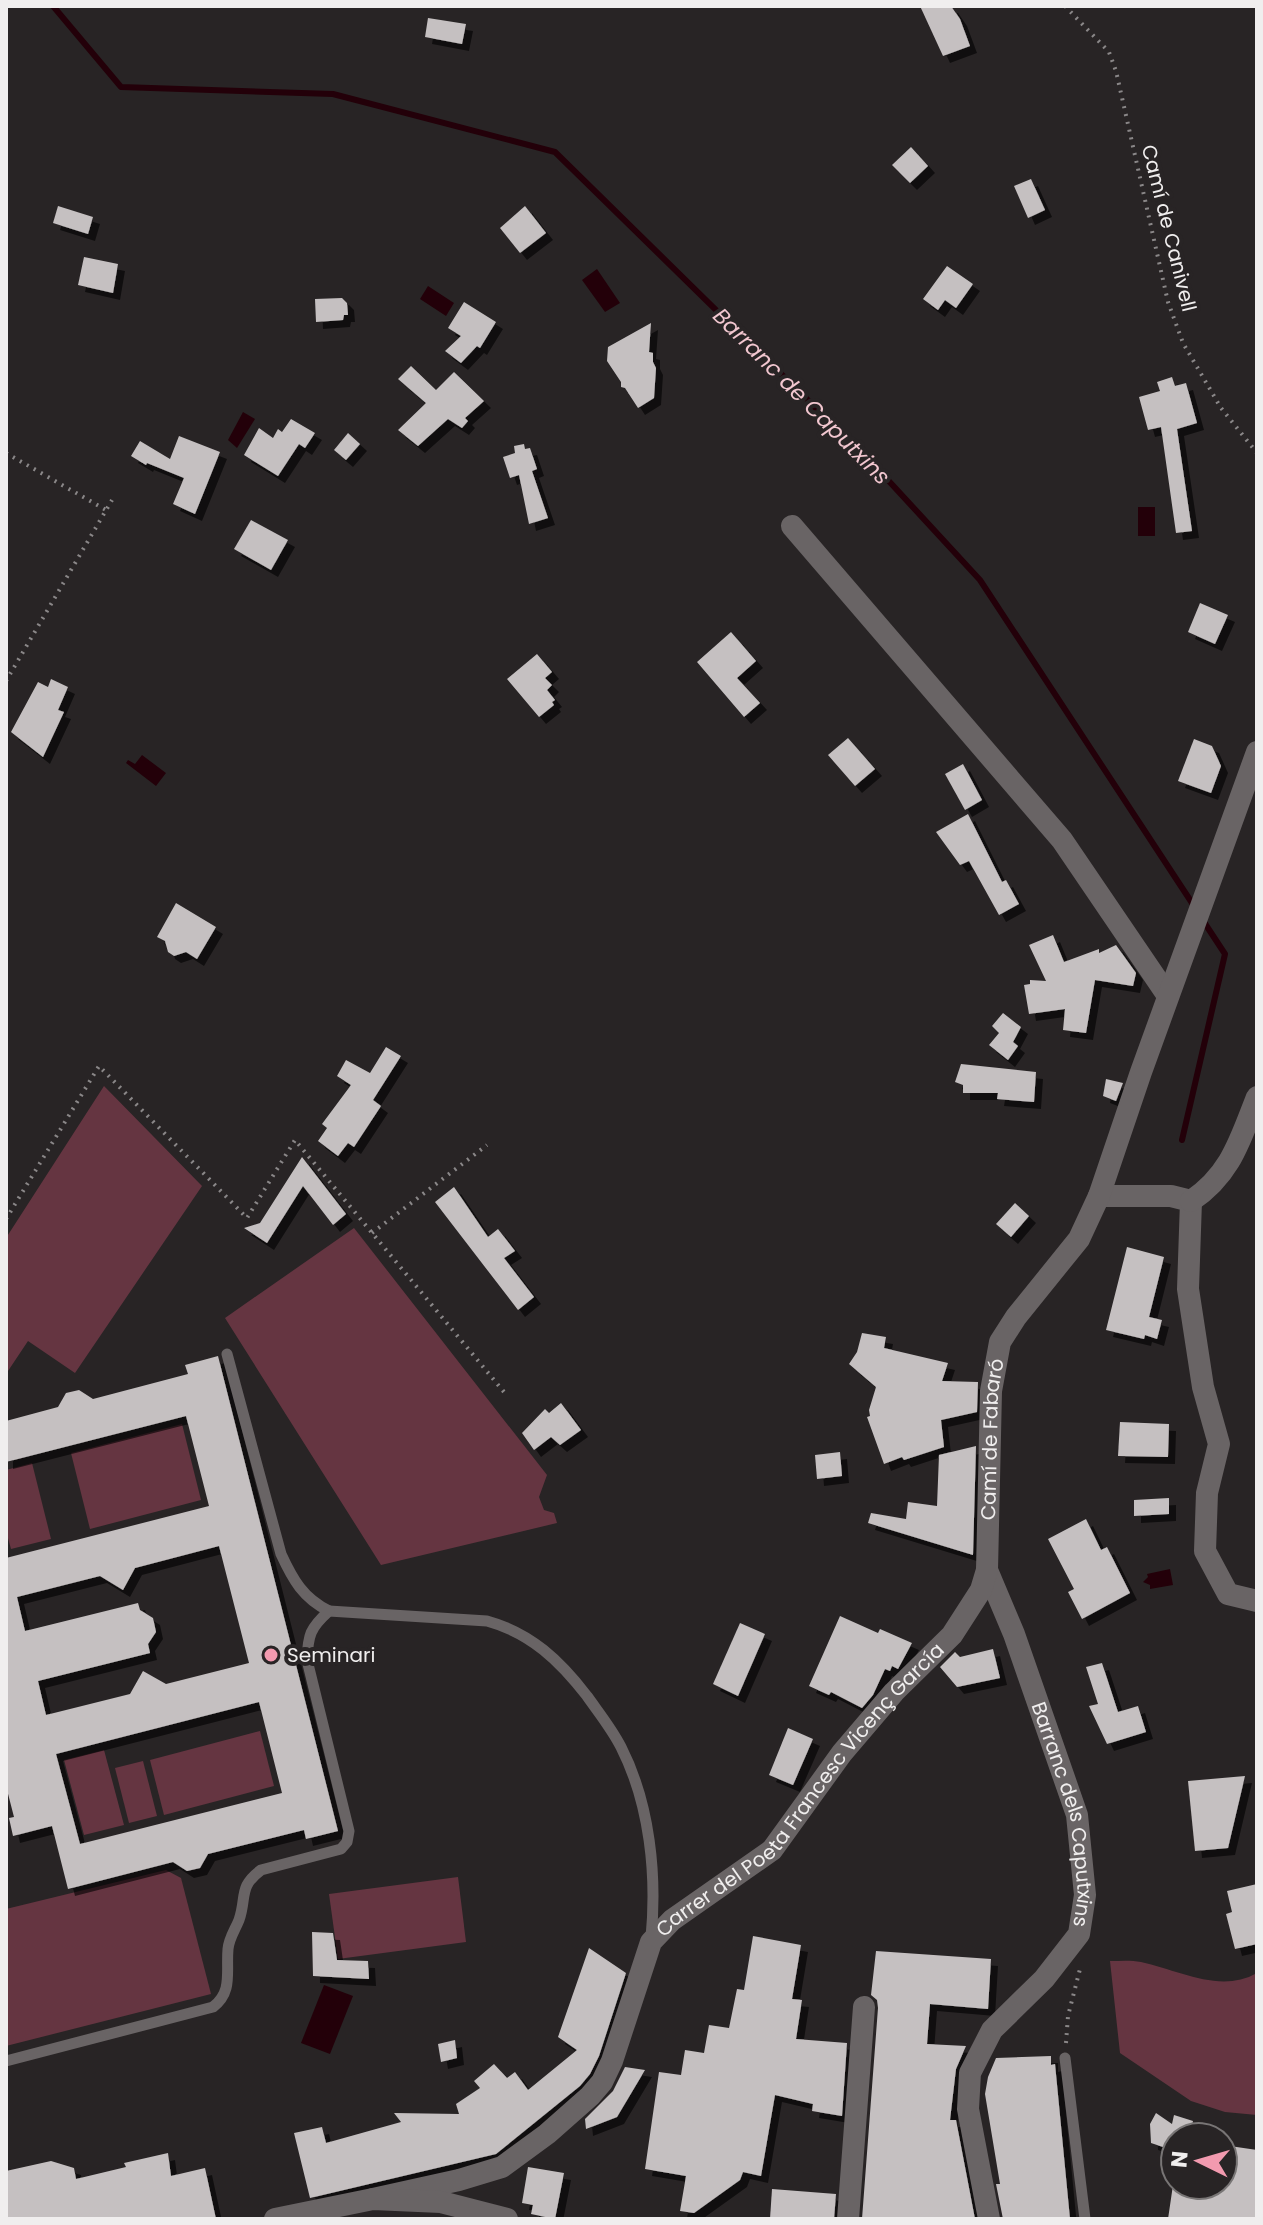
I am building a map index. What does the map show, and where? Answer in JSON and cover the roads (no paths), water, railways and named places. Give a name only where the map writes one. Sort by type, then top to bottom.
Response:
[{"type":"street","points":[[792,526],[1062,840],[1168,996]]},
{"type":"street","name":"Camí de Fabaró","points":[[987,1570],[991,1391],[1000,1342],[1016,1317],[1079,1239],[1099,1196],[1257,752]]},
{"type":"street","points":[[1099,1196],[1171,1196],[1191,1201],[1208,1189],[1233,1159],[1257,1097]]},
{"type":"street","points":[[1191,1201],[1188,1289],[1203,1387],[1219,1444],[1207,1493],[1205,1551],[1228,1594],[1257,1601]]},
{"type":"street","name":"Barranc dels Caputxins","points":[[987,1570],[1014,1634],[1077,1815],[1085,1895],[1079,1934],[1044,1979],[992,2030],[970,2073],[968,2109],[989,2219]]},
{"type":"street","name":"Carrer del Poeta Francesc Vicenç García","points":[[422,2200],[502,2167],[547,2134],[590,2096],[602,2082],[612,2061],[651,1942],[672,1920],[772,1850],[842,1753],[894,1692],[952,1635],[981,1590],[987,1570]]},
{"type":"street","points":[[848,2219],[864,2007]]},
{"type":"street","points":[[275,2219],[373,2199],[441,2202],[507,2219]]},
{"type":"street","points":[[320,2219],[422,2200]]},
{"type":"lane","points":[[227,1354],[281,1554],[292,1579],[304,1595],[329,1611],[487,1621],[511,1627],[557,1660],[605,1722],[621,1747],[633,1776],[651,1855],[654,1911],[651,1942]]},
{"type":"lane","points":[[6,2061],[213,2007],[222,2000],[227,1990],[229,1945],[242,1910],[245,1886],[251,1877],[261,1870],[341,1849],[347,1842],[349,1831],[307,1660],[308,1640],[314,1624],[329,1611]]},
{"type":"lane","points":[[1065,2058],[1085,2219]]},
{"type":"waterway","name":"Barranc de Caputxins","points":[[53,6],[121,87],[333,94],[555,152],[875,466],[980,580],[1194,906]]},
{"type":"waterway","name":"Barranc de Caputxins","points":[[1182,1140],[1225,954],[1202,919]]},
{"type":"place","name":"Seminari","points":[[271,1655]]}]
